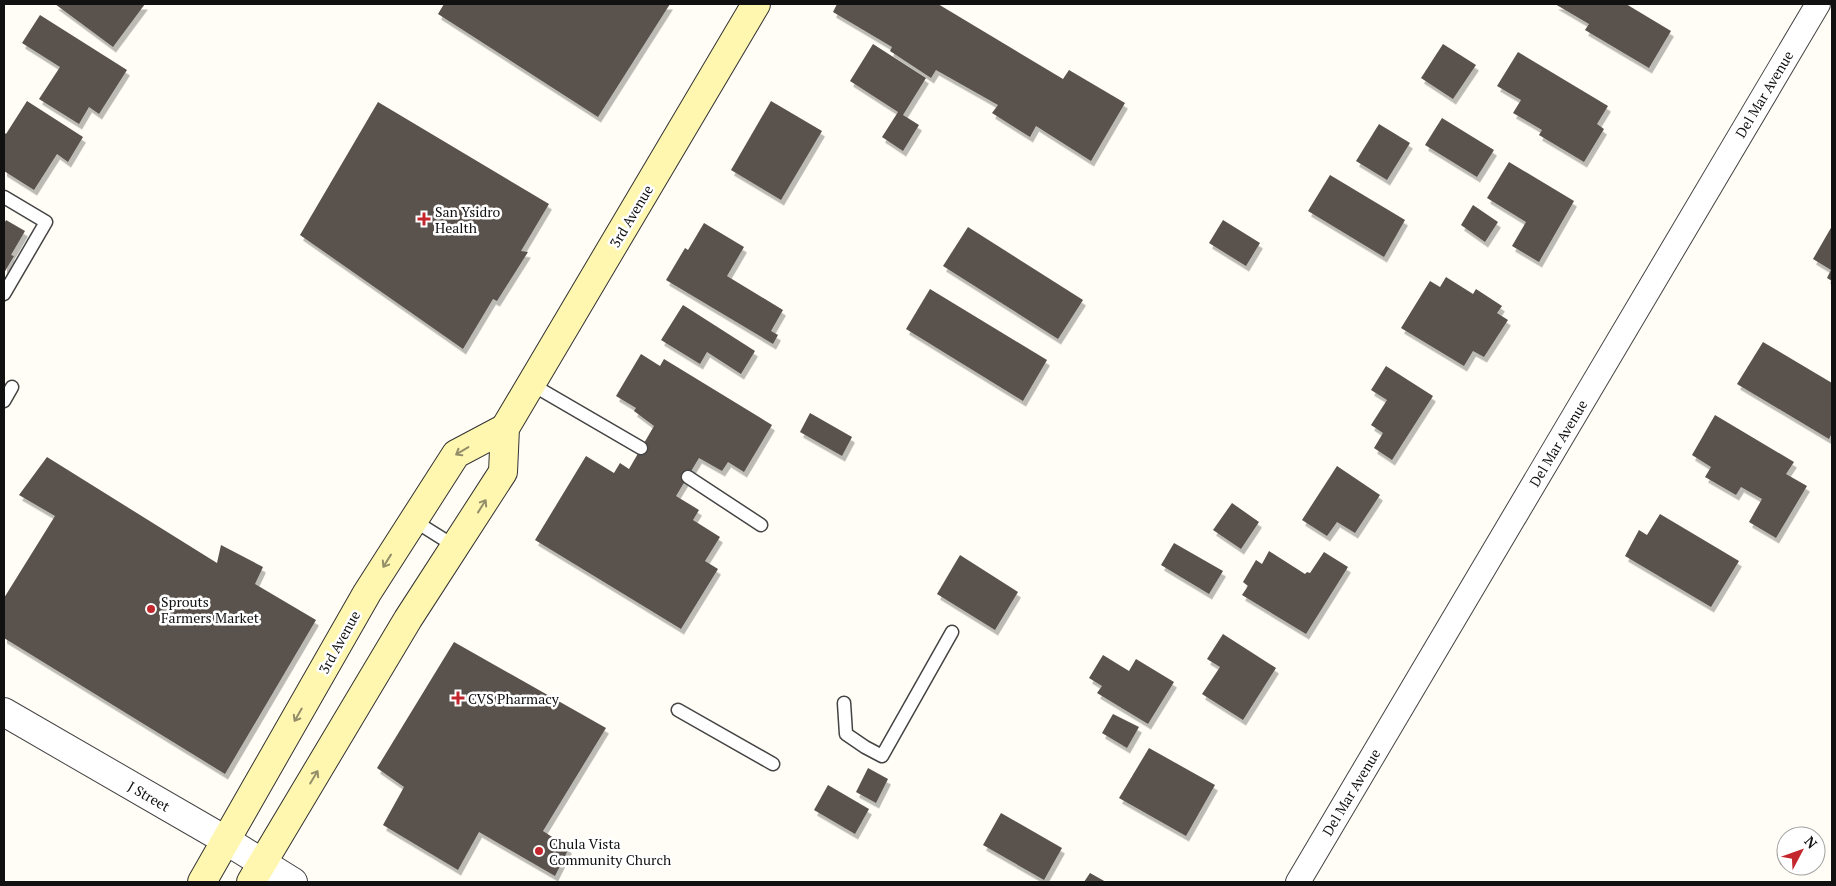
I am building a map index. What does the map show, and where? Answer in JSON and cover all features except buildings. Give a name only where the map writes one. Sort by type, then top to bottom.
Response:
[{"type":"main road","name":"3rd Avenue","points":[[257,873],[408,619],[503,472],[505,428],[756,4]]},
{"type":"main road","name":"3rd Avenue","points":[[202,882],[367,592],[456,454],[505,428]]},
{"type":"street","name":"Del Mar Avenue","points":[[1298,882],[1818,4]]},
{"type":"street","name":"J Street","points":[[4,712],[227,841],[257,873],[293,882]]},
{"type":"lane","points":[[4,197],[46,222],[4,294]]},
{"type":"lane","points":[[531,384],[641,448]]},
{"type":"lane","points":[[4,401],[12,388]]},
{"type":"lane","points":[[688,477],[761,525]]},
{"type":"lane","points":[[413,520],[456,547]]},
{"type":"lane","points":[[844,703],[846,734],[882,756],[952,632]]},
{"type":"lane","points":[[678,710],[773,764]]},
{"type":"place","name":"San Ysidro Health","points":[[424,219]]},
{"type":"place","name":"Sprouts Farmers Market","points":[[151,609]]},
{"type":"place","name":"CVS Pharmacy","points":[[458,698]]},
{"type":"place","name":"Chula Vista Community Church","points":[[539,851]]}]
